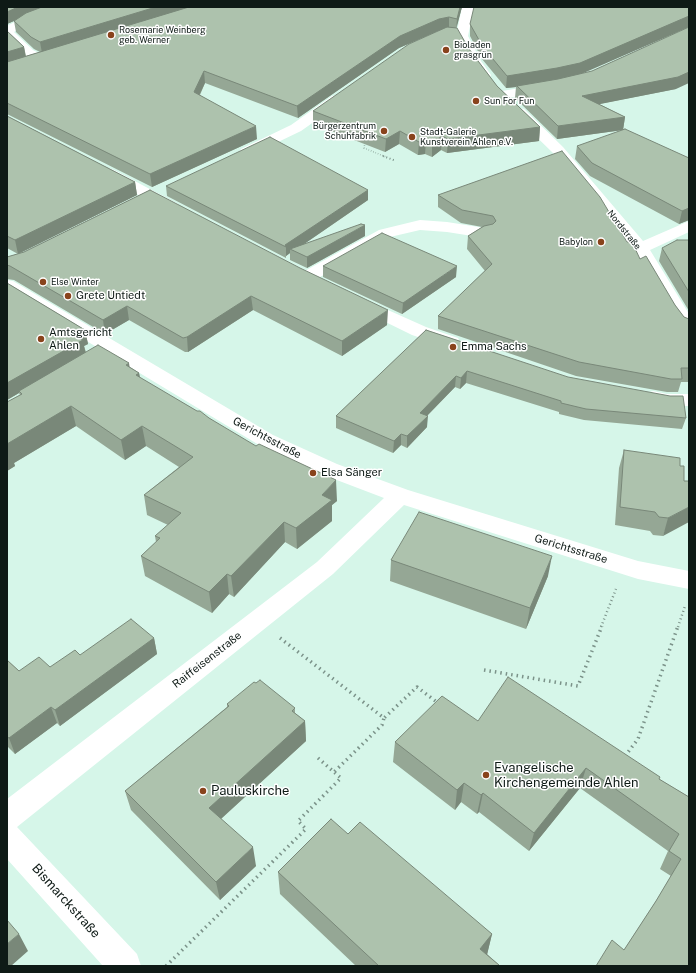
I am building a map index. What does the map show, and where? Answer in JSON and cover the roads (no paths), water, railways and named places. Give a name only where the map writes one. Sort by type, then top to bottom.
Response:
[{"type":"street","points":[[57,55],[42,60],[29,58],[7,32],[24,21],[60,7]]},
{"type":"street","name":"Nordstraße","points":[[468,7],[456,35],[474,61],[502,95],[558,150],[640,248],[682,318],[689,326]]},
{"type":"street","points":[[502,95],[556,86]]},
{"type":"street","points":[[233,158],[296,128],[346,92]]},
{"type":"street","points":[[96,167],[186,214]]},
{"type":"street","points":[[328,287],[301,274],[386,233],[420,226],[447,227],[485,233]]},
{"type":"street","points":[[640,248],[689,226]]},
{"type":"street","name":"Gerichtsstraße","points":[[7,285],[266,440],[329,469],[400,496],[625,566],[689,580]]},
{"type":"street","points":[[349,297],[419,331],[470,348]]},
{"type":"street","points":[[92,360],[112,349]]},
{"type":"street","points":[[638,395],[667,400],[689,400]]},
{"type":"street","name":"Raiffeisenstraße","points":[[7,817],[325,568],[400,496]]},
{"type":"street","name":"Bismarckstraße","points":[[7,837],[125,966]]},
{"type":"place","name":"Rosemarie Weinberg geb. Werner","points":[[111,35]]},
{"type":"place","name":"Bioladen grasgrün","points":[[446,50]]},
{"type":"place","name":"Sun For Fun","points":[[476,101]]},
{"type":"place","name":"Bürgerzentrum Schuhfabrik","points":[[384,131]]},
{"type":"place","name":"Stadt-Galerie Kunstverein Ahlen e.V.","points":[[412,137]]},
{"type":"place","name":"Babylon","points":[[601,242]]},
{"type":"place","name":"Else Winter","points":[[43,282]]},
{"type":"place","name":"Grete Untiedt","points":[[68,296]]},
{"type":"place","name":"Amtsgericht Ahlen","points":[[41,339]]},
{"type":"place","name":"Emma Sachs","points":[[453,347]]},
{"type":"place","name":"Elsa Sänger","points":[[313,473]]},
{"type":"place","name":"Evangelische Kirchengemeinde Ahlen","points":[[486,775]]},
{"type":"place","name":"Pauluskirche","points":[[203,791]]}]
